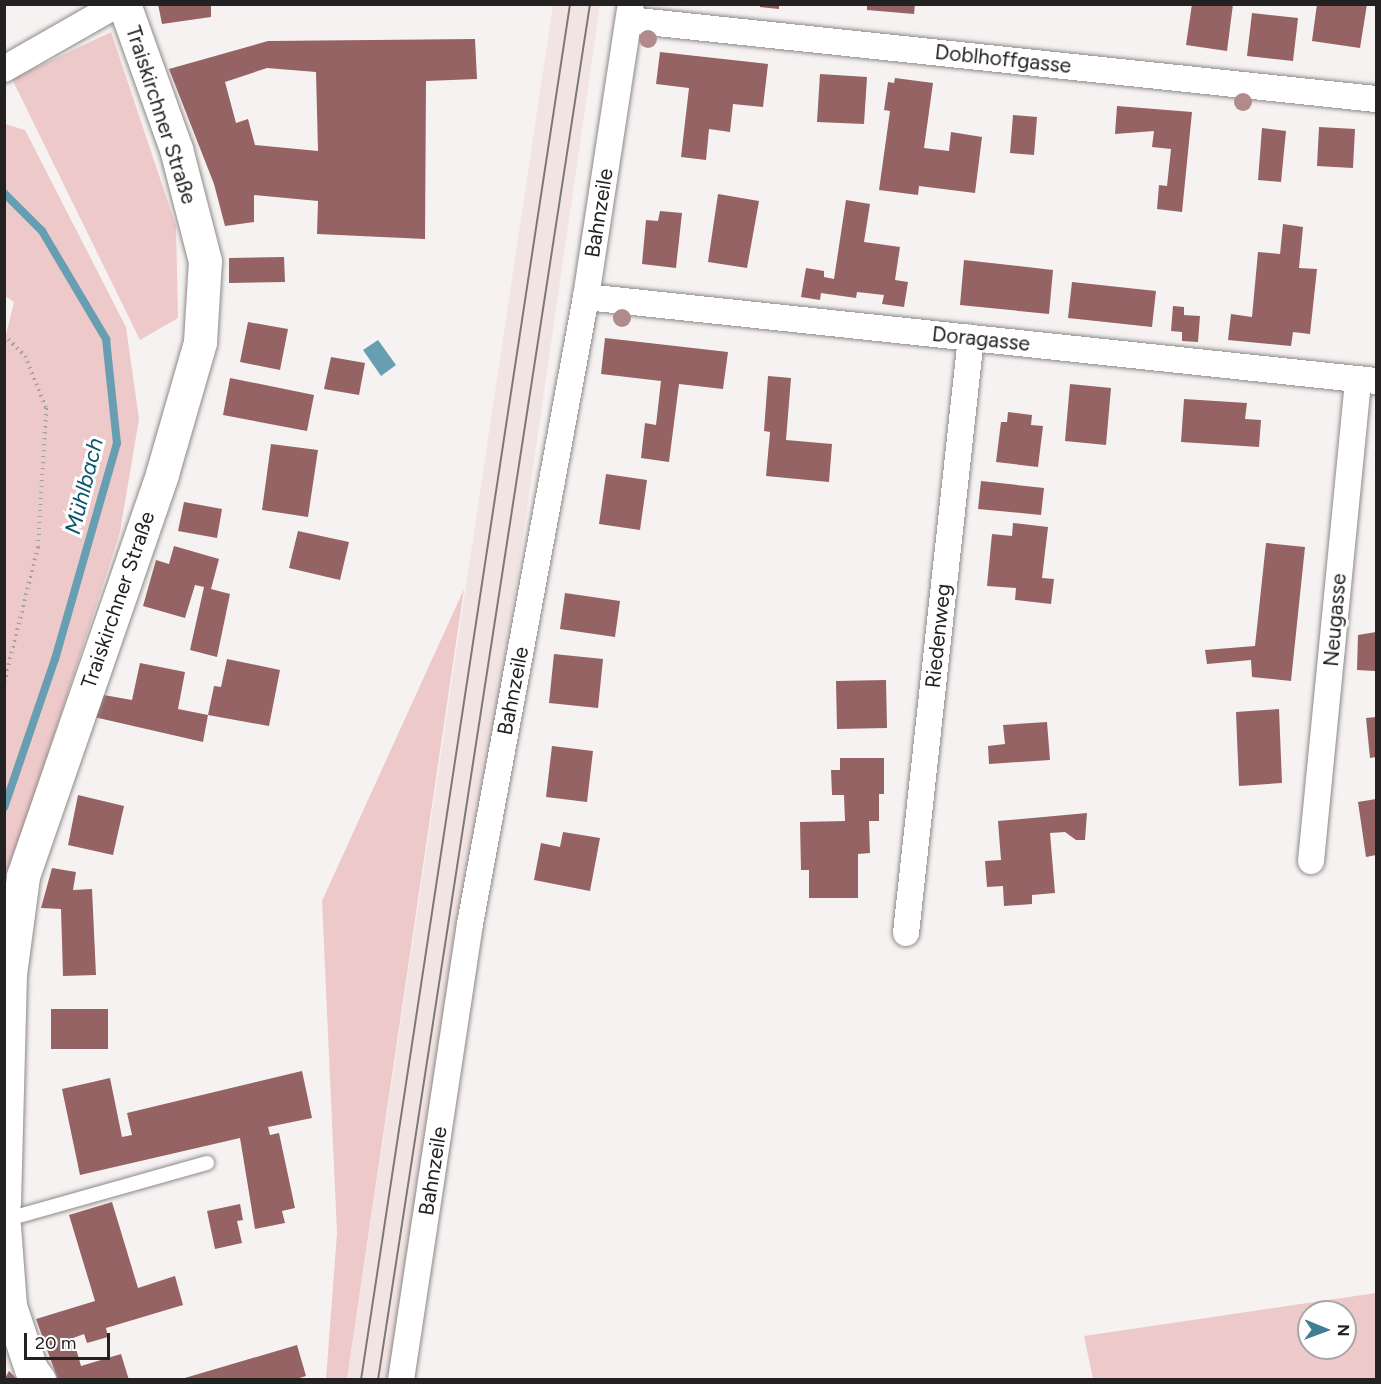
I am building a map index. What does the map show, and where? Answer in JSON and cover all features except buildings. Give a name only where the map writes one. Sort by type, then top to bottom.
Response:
[{"type":"street","points":[[4,69],[118,4]]},
{"type":"street","name":"Traiskirchner Straße","points":[[4,1203],[10,974],[23,876],[162,474],[200,342],[204,261],[176,149],[124,4]]},
{"type":"street","name":"Doblhoffgasse","points":[[630,12],[1377,99]]},
{"type":"street","name":"Bahnzeile","points":[[401,1380],[470,924],[586,297],[630,12]]},
{"type":"street","name":"Doragasse","points":[[586,297],[1367,380]]},
{"type":"street","name":"Riedenweg","points":[[906,933],[971,338]]},
{"type":"street","name":"Neugasse","points":[[1311,861],[1367,380]]},
{"type":"street","points":[[4,1226],[10,1306],[31,1369],[39,1380]]},
{"type":"lane","points":[[4,1220],[207,1163]]},
{"type":"path","points":[[4,335],[25,356],[46,408],[38,547],[4,683]]},
{"type":"shaded area","points":[[553,5],[600,5],[505,662],[389,1379],[347,1380]]},
{"type":"shaded area","points":[[111,32],[176,226],[178,318],[140,340],[12,79]]},
{"type":"shaded area","points":[[5,124],[25,130],[126,327],[139,419],[120,532],[5,887],[4,343],[14,302],[5,296]]},
{"type":"shaded area","points":[[464,589],[347,1379],[326,1379],[337,1233],[322,901]]},
{"type":"shaded area","points":[[1376,1293],[1376,1379],[1093,1379],[1084,1336],[1297,1305],[1297,1360],[1357,1360],[1357,1300],[1328,1300]]},
{"type":"water","points":[[378,340],[396,365],[381,376],[363,350]]},
{"type":"waterway","name":"Mühlbach","points":[[4,193],[42,231],[106,339],[117,443],[55,659],[4,808]]},
{"type":"tram line","points":[[361,1380],[570,4]]},
{"type":"tram line","points":[[378,1380],[590,4]]}]
